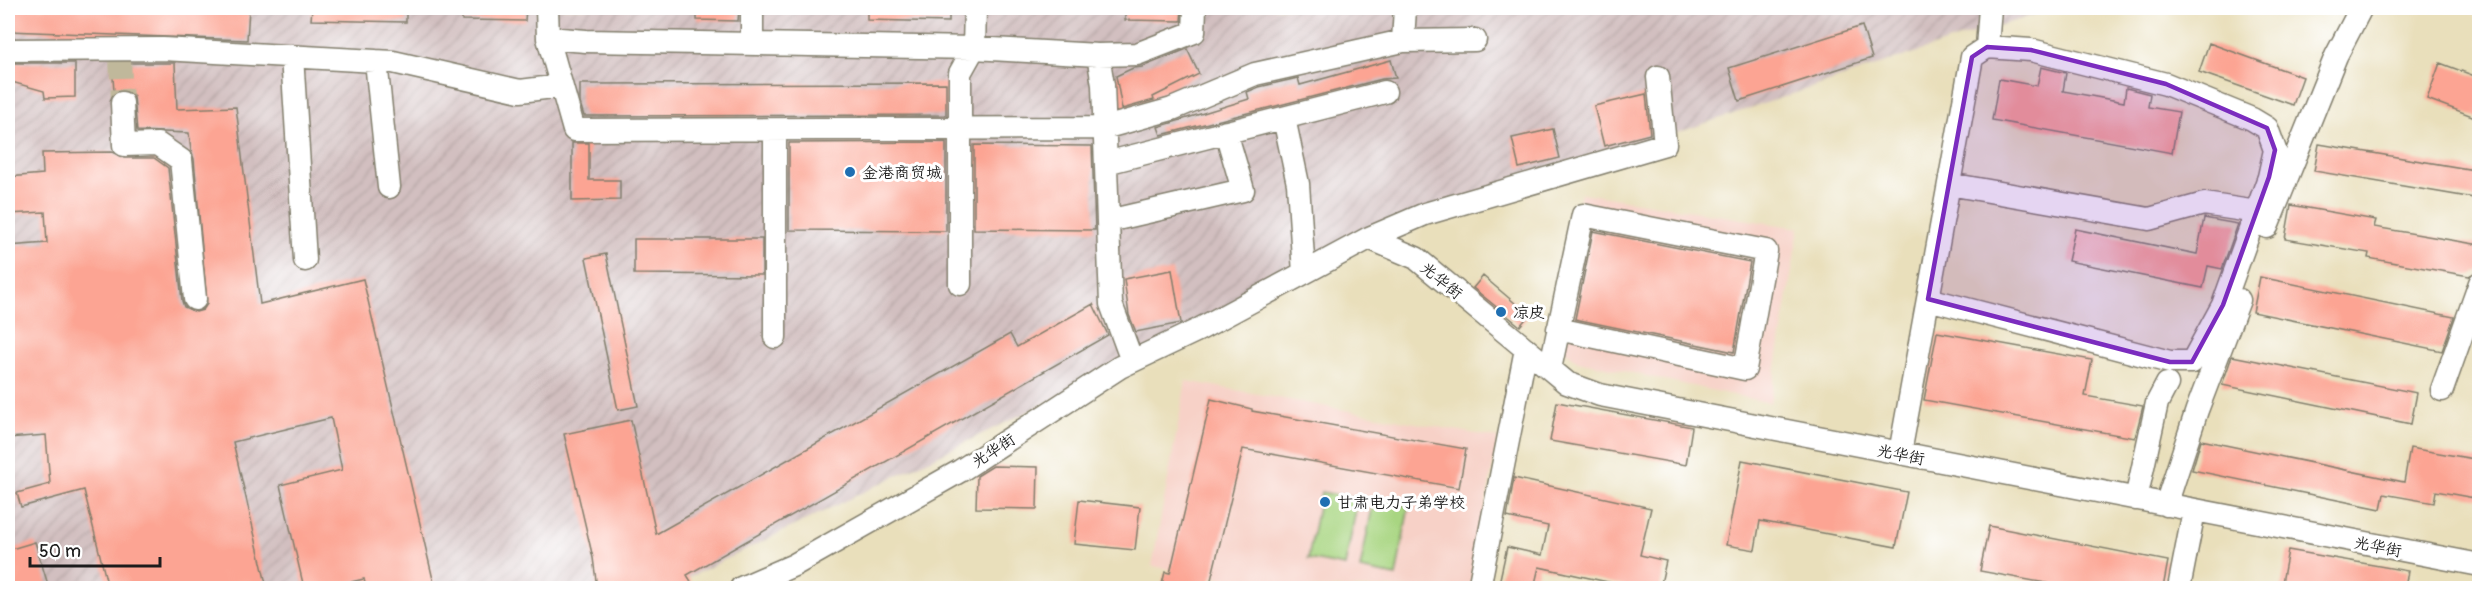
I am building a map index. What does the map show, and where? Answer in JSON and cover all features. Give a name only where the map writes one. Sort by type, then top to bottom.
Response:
[{"type":"street","points":[[548,8],[548,38],[574,130],[1104,128],[1172,109],[1255,74],[1403,41],[1475,40]]},
{"type":"street","points":[[752,8],[752,44]]},
{"type":"street","points":[[960,284],[960,73],[974,48],[975,8]]},
{"type":"street","points":[[548,38],[586,41],[974,48],[1098,55],[1137,54],[1194,32],[1195,8]]},
{"type":"street","points":[[1403,41],[1405,8]]},
{"type":"street","points":[[1987,47],[1990,8]]},
{"type":"street","points":[[2166,505],[2197,410],[2284,183],[2336,56],[2361,8]]},
{"type":"street","points":[[1900,453],[1972,57],[1987,47],[2031,50],[2166,84],[2252,119],[2267,129],[2275,150],[2270,177],[2223,305],[2192,362],[2170,362],[1928,300]]},
{"type":"street","points":[[8,50],[119,53],[163,49],[393,62],[520,91],[561,86]]},
{"type":"street","points":[[1098,55],[1103,85],[1111,304],[1132,361]]},
{"type":"street","points":[[292,56],[305,260]]},
{"type":"street","points":[[376,61],[389,187]]},
{"type":"street","name":"光华街","points":[[741,588],[794,565],[960,471],[1132,361],[1198,330],[1370,238],[1425,214],[1665,144],[1658,77]]},
{"type":"street","points":[[1106,163],[1384,92]]},
{"type":"street","points":[[122,103],[124,145],[158,144],[181,160],[195,299]]},
{"type":"street","points":[[1284,118],[1298,184],[1304,273]]},
{"type":"street","points":[[774,337],[775,130]]},
{"type":"street","points":[[1108,220],[1243,190],[1226,132]]},
{"type":"street","points":[[1949,184],[2149,219],[2204,204],[2257,212]]},
{"type":"street","points":[[1550,369],[1558,329],[1583,215],[1766,251],[1745,369],[1558,329]]},
{"type":"street","name":"光华街","points":[[1370,238],[1416,258],[1567,383],[1600,395],[2480,565]]},
{"type":"street","points":[[2442,390],[2480,283]]},
{"type":"street","points":[[1479,588],[1526,349]]},
{"type":"street","points":[[2136,499],[2157,403],[2167,384]]},
{"type":"street","points":[[2179,588],[2194,511]]},
{"type":"highlighted area","points":[[1987,47],[2031,50],[2166,84],[2267,128],[2275,150],[2269,177],[2223,305],[2192,362],[2170,362],[1928,299],[1972,57]]},
{"type":"shaded area","points":[[8,8],[2059,8],[1974,33],[1426,217],[667,588],[8,588]]},
{"type":"shaded area","points":[[1581,193],[1799,228],[1770,403],[1578,361],[1551,340]]},
{"type":"shaded area","name":"甘肃电力子弟学校","points":[[1186,381],[1498,438],[1470,588],[1273,588],[1152,566]]},
{"type":"green space","points":[[1321,492],[1358,499],[1345,566],[1308,559]]},
{"type":"green space","points":[[1374,499],[1409,506],[1396,576],[1360,569]]},
{"type":"building","points":[[8,8],[249,8],[247,40],[8,31]]},
{"type":"building","points":[[312,8],[406,8],[406,22],[311,20]]},
{"type":"building","points":[[462,8],[526,8],[525,21],[462,20]]},
{"type":"building","points":[[697,8],[739,8],[738,21],[697,20]]},
{"type":"building","points":[[867,8],[949,8],[949,22],[867,20]]},
{"type":"building","points":[[1125,8],[1182,8],[1181,21],[1125,20]]},
{"type":"building","points":[[1862,26],[1872,58],[1739,101],[1729,68]]},
{"type":"building","points":[[2209,43],[2303,77],[2293,105],[2199,72]]},
{"type":"building","points":[[1187,49],[1199,74],[1153,97],[1154,100],[1122,109],[1116,76]]},
{"type":"building","points":[[1391,60],[1396,78],[1382,79],[1161,135],[1158,127],[1249,99],[1247,92],[1259,87],[1298,78],[1300,85]]},
{"type":"building","points":[[8,63],[75,63],[75,97],[45,98],[44,91],[8,81]]},
{"type":"building","points":[[112,63],[175,63],[177,109],[236,107],[260,304],[363,279],[435,588],[366,588],[364,579],[326,588],[304,588],[280,485],[342,470],[331,418],[233,442],[267,588],[108,588],[84,490],[21,507],[17,493],[50,484],[46,435],[8,438],[8,246],[47,243],[45,212],[8,214],[8,177],[43,174],[42,153],[112,152],[124,158],[154,158],[168,168],[184,307],[196,312],[203,310],[207,304],[194,159],[189,133],[137,131],[134,96],[129,91],[114,92]]},
{"type":"building","points":[[2440,63],[2480,78],[2480,119],[2427,99]]},
{"type":"building","points":[[2041,67],[2066,73],[2063,91],[2124,102],[2126,88],[2150,94],[2148,107],[2179,112],[2172,153],[1992,120],[1999,79],[2037,86]]},
{"type":"building","points":[[946,83],[946,115],[584,116],[580,103],[580,84]]},
{"type":"building","points":[[1646,94],[1650,134],[1604,146],[1594,106]]},
{"type":"building","points":[[1553,129],[1560,158],[1519,168],[1512,138]]},
{"type":"building","points":[[946,142],[946,231],[789,230],[789,143]]},
{"type":"building","points":[[572,143],[589,143],[589,180],[620,180],[620,200],[572,201]]},
{"type":"building","points":[[2319,144],[2480,171],[2480,199],[2314,171]]},
{"type":"building","points":[[974,145],[1092,146],[1095,230],[974,229]]},
{"type":"building","points":[[2291,205],[2376,220],[2374,227],[2480,245],[2480,270],[2469,276],[2368,258],[2369,253],[2285,239]]},
{"type":"building","points":[[2204,218],[2238,224],[2222,269],[2208,266],[2203,288],[2068,261],[2075,229],[2197,254]]},
{"type":"building","points":[[1593,231],[1750,262],[1734,352],[1575,319]]},
{"type":"building","points":[[634,239],[762,239],[762,275],[634,274]]},
{"type":"building","points":[[606,254],[638,406],[618,410],[586,258]]},
{"type":"building","points":[[1172,270],[1181,323],[1136,332],[1129,315],[1124,279]]},
{"type":"building","points":[[1483,276],[1529,315],[1520,326],[1473,288]]},
{"type":"building","points":[[2260,277],[2454,317],[2442,351],[2253,312]]},
{"type":"building","points":[[1093,304],[1108,335],[687,575],[695,588],[597,588],[593,558],[564,434],[631,420],[656,534],[1010,334],[1017,347]]},
{"type":"building","points":[[1937,332],[2092,360],[2085,396],[2143,406],[2135,438],[1924,400]]},
{"type":"building","points":[[2232,356],[2417,393],[2411,424],[2222,385]]},
{"type":"building","points":[[1211,399],[1252,409],[1252,411],[1466,449],[1459,488],[1243,449],[1209,588],[1161,588],[1165,572],[1170,573]]},
{"type":"building","points":[[1557,402],[1692,427],[1686,465],[1550,441]]},
{"type":"building","points":[[2201,440],[2404,482],[2410,448],[2480,460],[2480,499],[2436,491],[2434,503],[2384,494],[2381,509],[2192,470]]},
{"type":"building","points":[[1742,460],[1907,492],[1896,547],[1760,521],[1755,550],[1726,545]]},
{"type":"building","points":[[993,466],[1038,467],[1037,509],[976,508],[977,476]]},
{"type":"building","points":[[1514,478],[1651,508],[1640,555],[1666,561],[1660,588],[1635,588],[1539,567],[1534,588],[1498,588],[1507,547],[1542,555],[1548,526],[1507,517]]},
{"type":"building","points":[[1079,500],[1140,507],[1135,550],[1074,544]]},
{"type":"building","points":[[1989,526],[2168,561],[2163,588],[2073,588],[1980,571]]},
{"type":"building","points":[[35,542],[49,588],[8,588],[8,550]]},
{"type":"building","points":[[2288,550],[2408,571],[2405,588],[2281,588]]},
{"type":"tunnel","points":[[120,56],[122,103]]},
{"type":"place","name":"金港商贸城","points":[[850,172]]},
{"type":"place","name":"凉皮","points":[[1501,312]]},
{"type":"place","name":"甘肃电力子弟学校","points":[[1325,502]]}]
